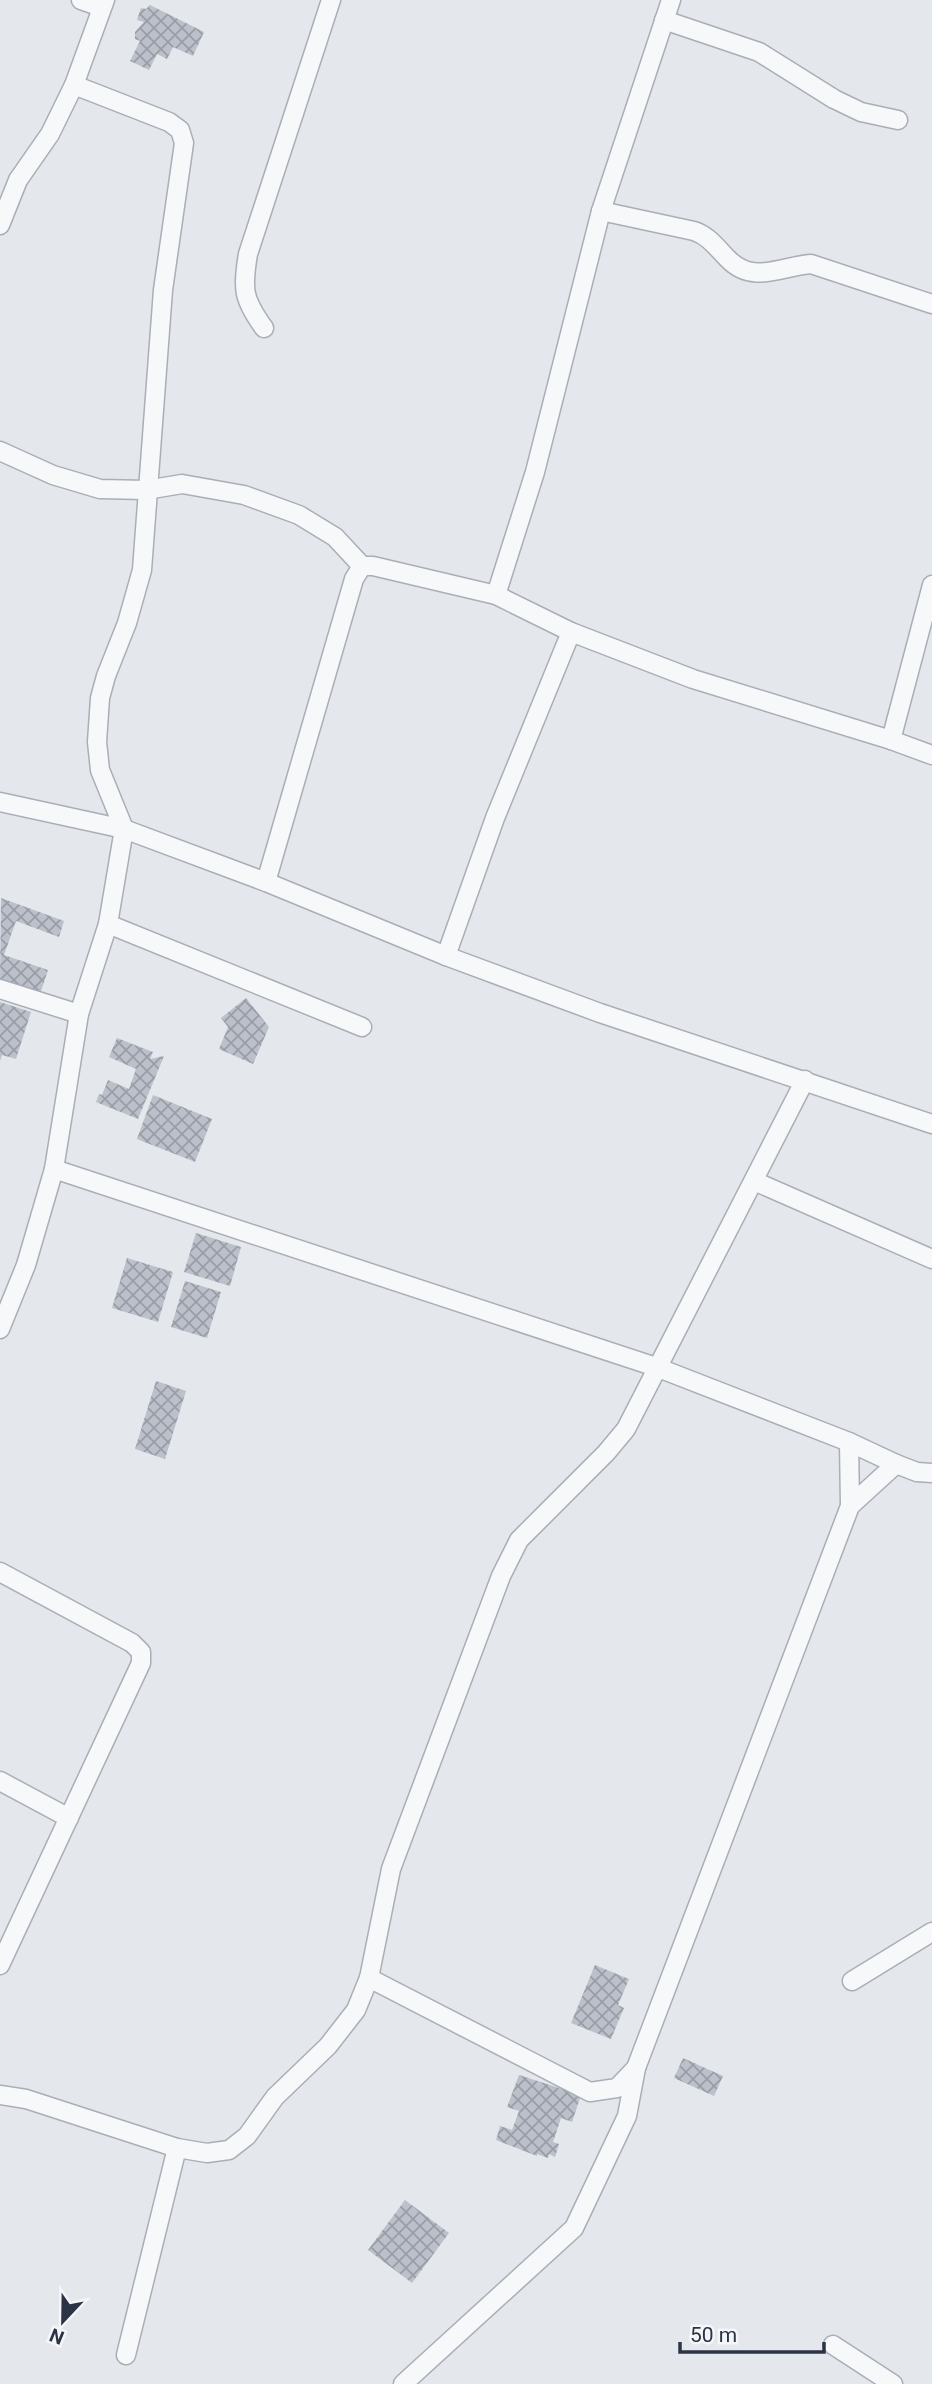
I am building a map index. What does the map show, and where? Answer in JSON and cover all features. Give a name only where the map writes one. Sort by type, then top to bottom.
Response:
[{"type":"street","points":[[0,225],[18,180],[50,134],[74,85],[103,4],[80,0]]},
{"type":"street","points":[[264,328],[252,312],[242,285],[248,254],[331,0]]},
{"type":"street","points":[[496,595],[535,471],[601,211],[671,0]]},
{"type":"street","points":[[664,20],[759,52],[834,99],[861,112],[898,120]]},
{"type":"street","points":[[0,1329],[26,1265],[54,1169],[79,1014],[108,924],[124,829],[100,770],[97,742],[100,698],[127,623],[142,570],[163,290],[184,143],[180,130],[169,122],[74,85]]},
{"type":"street","points":[[601,211],[705,235],[731,262],[750,271],[766,274],[811,264],[932,304]]},
{"type":"street","points":[[0,451],[53,475],[100,489],[146,490],[182,484],[244,495],[299,515],[335,537],[362,566],[373,566],[496,595],[571,632],[693,679],[932,755]]},
{"type":"street","points":[[266,882],[354,579],[362,566]]},
{"type":"street","points":[[891,740],[932,585]]},
{"type":"street","points":[[446,956],[495,818],[571,632]]},
{"type":"street","points":[[0,802],[124,829],[266,882],[446,956],[600,1013],[932,1124]]},
{"type":"street","points":[[108,924],[362,1027]]},
{"type":"street","points":[[0,989],[79,1014]]},
{"type":"street","points":[[0,2095],[26,2099],[177,2148],[207,2153],[229,2150],[247,2136],[275,2097],[327,2046],[356,2010],[369,1978],[391,1869],[501,1576],[519,1540],[626,1429],[805,1080]]},
{"type":"street","points":[[54,1169],[656,1367],[849,1442],[896,1464],[917,1472],[932,1473]]},
{"type":"street","points":[[754,1181],[932,1259]]},
{"type":"street","points":[[403,2384],[574,2228],[627,2116],[636,2068],[850,1506],[849,1442]]},
{"type":"street","points":[[850,1506],[896,1464]]},
{"type":"street","points":[[0,1572],[132,1643],[141,1652],[141,1663],[0,1965]]},
{"type":"street","points":[[0,1782],[69,1818]]},
{"type":"street","points":[[852,1981],[932,1932]]},
{"type":"street","points":[[369,1978],[590,2092],[617,2088],[636,2068]]},
{"type":"street","points":[[126,2355],[177,2148]]},
{"type":"street","points":[[833,2345],[893,2384]]},
{"type":"building","points":[[150,5],[204,32],[193,56],[173,47],[167,59],[157,54],[149,70],[130,61],[140,41],[135,39],[135,32],[144,22],[137,20],[141,8],[146,9]]},
{"type":"building","points":[[1,898],[64,921],[59,937],[16,921],[4,955],[48,970],[40,994],[0,980]]},
{"type":"building","points":[[246,998],[269,1027],[253,1064],[219,1049],[228,1027],[221,1018]]},
{"type":"building","points":[[0,1002],[31,1012],[16,1059],[2,1055],[0,1061]]},
{"type":"building","points":[[117,1038],[153,1052],[150,1059],[164,1056],[138,1119],[96,1102],[108,1080],[129,1089],[136,1069],[109,1057]]},
{"type":"building","points":[[153,1095],[212,1119],[195,1162],[137,1139]]},
{"type":"building","points":[[196,1233],[241,1247],[230,1286],[184,1272]]},
{"type":"building","points":[[127,1258],[173,1272],[158,1322],[112,1308]]},
{"type":"building","points":[[185,1281],[221,1292],[207,1338],[171,1327]]},
{"type":"building","points":[[156,1381],[186,1391],[165,1459],[135,1449]]},
{"type":"building","points":[[595,1965],[629,1979],[618,2005],[624,2008],[611,2039],[571,2023]]},
{"type":"building","points":[[683,2058],[723,2076],[714,2096],[674,2078]]},
{"type":"building","points":[[519,2075],[581,2095],[572,2122],[561,2118],[553,2142],[559,2144],[555,2157],[549,2154],[548,2158],[537,2156],[496,2140],[500,2126],[512,2130],[519,2111],[507,2107]]},
{"type":"building","points":[[405,2200],[449,2233],[412,2283],[368,2250]]}]
